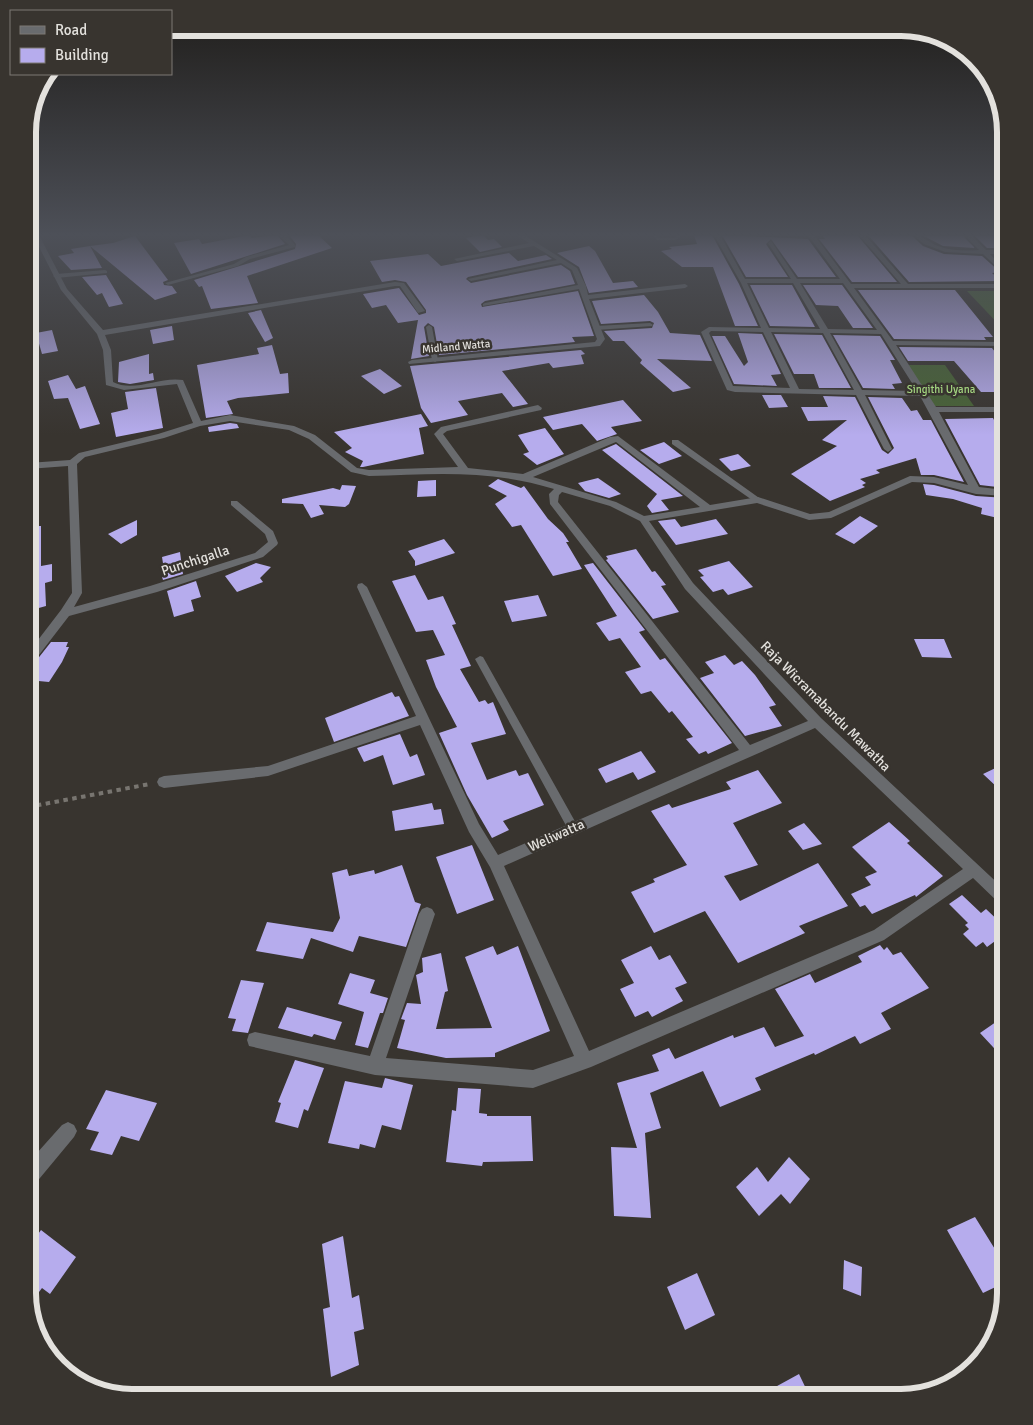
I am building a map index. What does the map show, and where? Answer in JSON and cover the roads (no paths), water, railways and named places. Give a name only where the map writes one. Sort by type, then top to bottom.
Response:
[{"type":"street","points":[[74,302],[101,333],[107,350],[109,383],[114,387],[128,388],[180,382],[198,424]]},
{"type":"street","points":[[101,333],[290,302]]},
{"type":"street","points":[[415,302],[422,311]]},
{"type":"street","points":[[485,304],[499,302]]},
{"type":"street","points":[[587,302],[596,328]]},
{"type":"street","points":[[752,302],[780,366],[796,391]]},
{"type":"street","points":[[808,302],[860,393],[888,449]]},
{"type":"street","points":[[861,302],[891,343],[921,394],[933,410],[976,491]]},
{"type":"street","name":"Midland Watta","points":[[412,362],[597,344],[601,339],[596,328]]},
{"type":"street","points":[[882,332],[765,330],[709,330],[705,332],[730,388],[735,390],[921,394]]},
{"type":"street","points":[[891,343],[997,346]]},
{"type":"street","points":[[465,470],[438,434],[444,429],[538,408]]},
{"type":"street","points":[[933,410],[997,409]]},
{"type":"street","points":[[36,465],[72,463],[82,456],[97,450],[160,436],[198,424],[230,418],[292,428],[312,437],[354,470],[369,473],[465,470],[524,477],[613,504],[643,519],[758,500],[808,517],[831,515],[910,479],[923,478],[976,491],[997,492]]},
{"type":"street","points":[[524,477],[613,439],[618,440],[707,507]]},
{"type":"street","points":[[36,651],[65,613],[77,593],[72,463]]},
{"type":"street","points":[[562,487],[554,494],[552,502],[748,752]]},
{"type":"street","name":"Punchigalla","points":[[65,613],[153,589],[259,555],[268,550],[273,543],[269,533],[234,503]]},
{"type":"street","name":"Raja Wicramabandu Mawatha","points":[[643,519],[689,586],[817,722],[997,891]]},
{"type":"street","points":[[362,587],[474,828],[496,863],[585,1061]]},
{"type":"street","points":[[164,782],[268,770],[423,719]]},
{"type":"street","name":"Weliwatta","points":[[496,863],[817,722]]},
{"type":"street","points":[[255,1040],[375,1066],[533,1079],[585,1061],[879,936],[973,870]]},
{"type":"street","points":[[375,1066],[427,914]]},
{"type":"street","points":[[36,1168],[68,1131]]},
{"type":"lane","points":[[596,328],[650,325]]},
{"type":"lane","points":[[429,327],[434,360]]},
{"type":"lane","points":[[674,442],[758,500]]},
{"type":"lane","points":[[480,659],[573,828]]},
{"type":"park label","name":"Singithi Uyana","points":[[941,389]]}]
